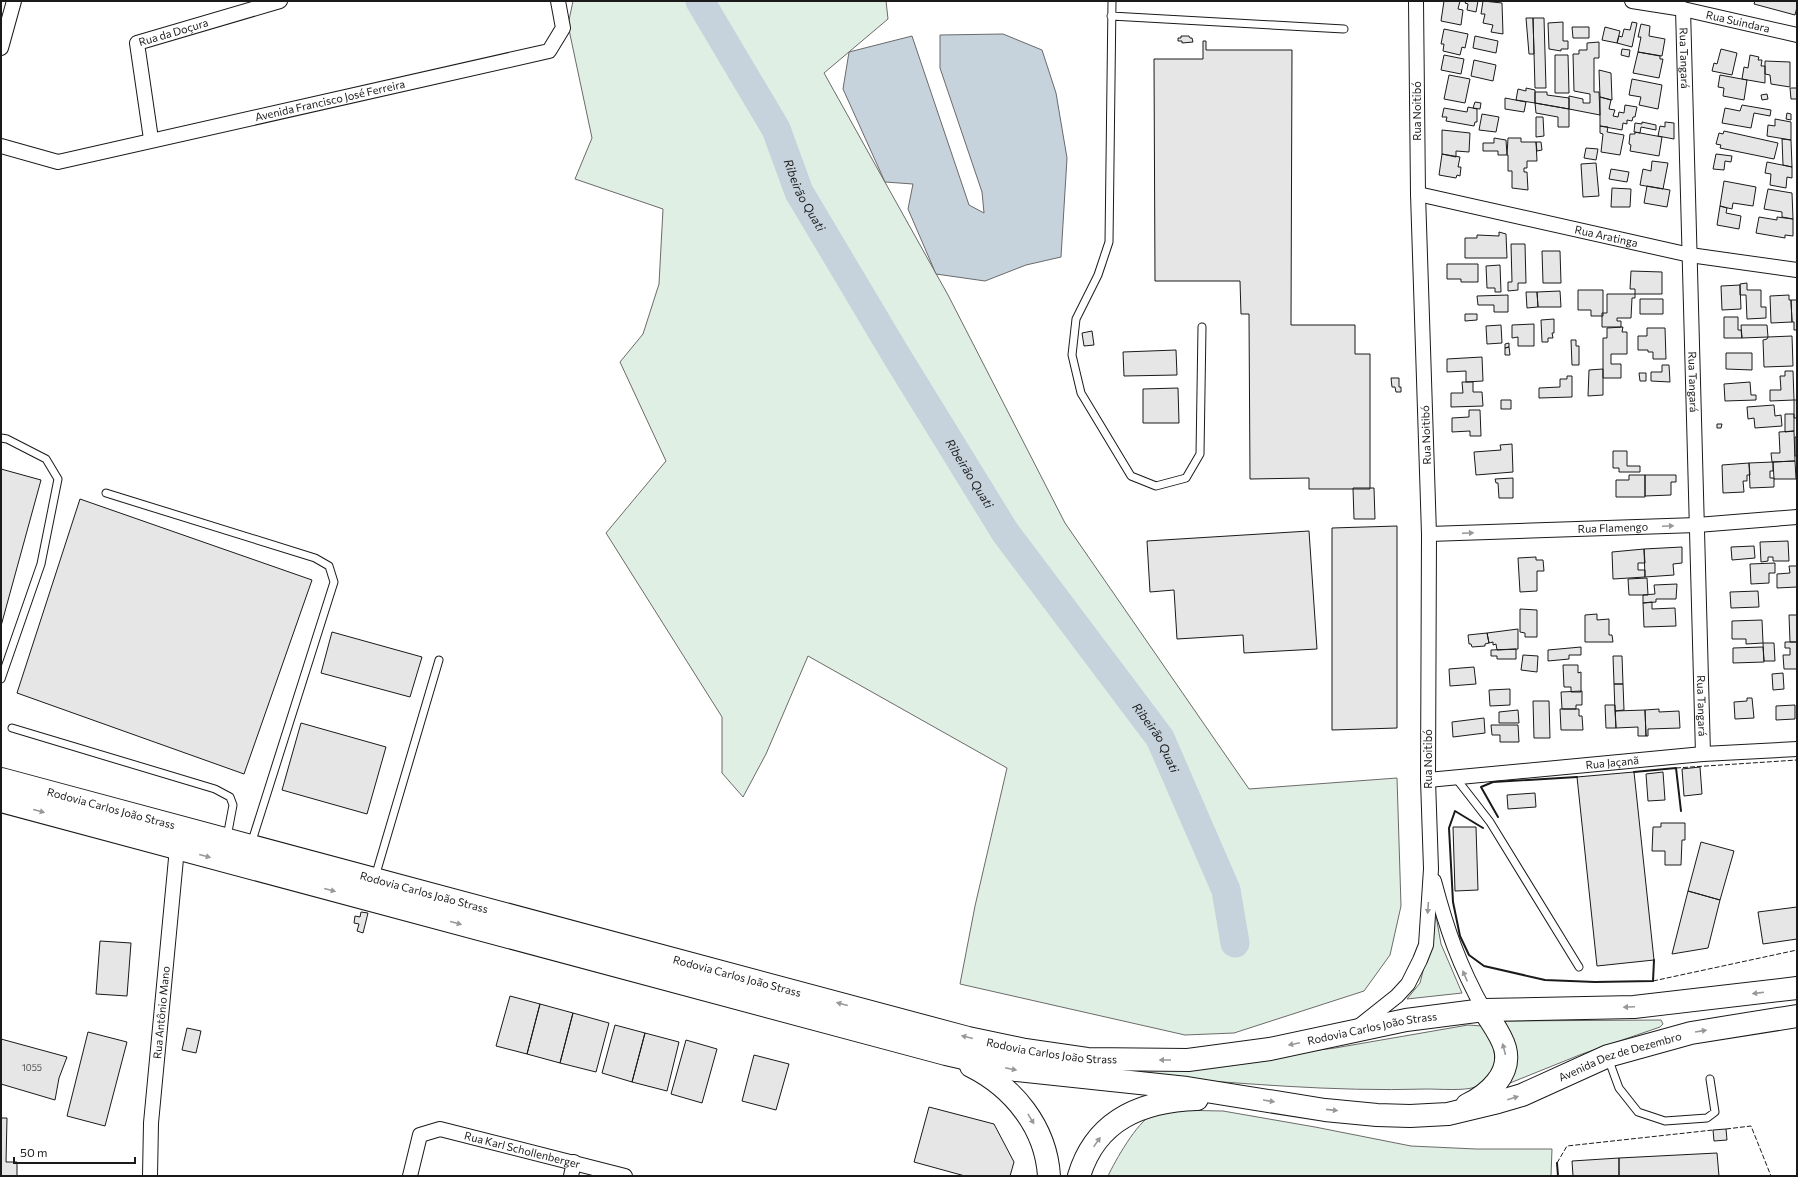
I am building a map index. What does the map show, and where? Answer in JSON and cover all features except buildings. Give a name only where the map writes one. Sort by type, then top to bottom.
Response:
[{"type":"highway","name":"Rodovia Carlos João Strass","points":[[1,779],[968,1038],[1053,1055],[1119,1060],[1188,1060],[1270,1050],[1406,1020],[1484,1010]]},
{"type":"highway","name":"Rodovia Carlos João Strass","points":[[1,801],[946,1054],[1016,1070],[1187,1088],[1325,1110],[1377,1115],[1410,1116],[1448,1114]]},
{"type":"highway","points":[[1448,1114],[1483,1096],[1500,1077],[1504,1068],[1506,1057],[1505,1048],[1484,1010],[1634,1007],[1797,988]]},
{"type":"highway","name":"Avenida Dez de Dezembro","points":[[1448,1114],[1522,1095],[1608,1056],[1691,1033],[1797,1016]]},
{"type":"highway","points":[[946,1054],[981,1071],[1014,1097],[1028,1114],[1037,1129],[1045,1149],[1049,1176]]},
{"type":"highway","points":[[1079,1176],[1096,1142],[1115,1121],[1126,1114],[1151,1105],[1166,1102],[1244,1097]]},
{"type":"street","points":[[1,48],[14,1]]},
{"type":"street","name":"Rua da Doçura","points":[[151,139],[137,43],[280,1]]},
{"type":"street","name":"Avenida Francisco José Ferreira","points":[[1,146],[58,162],[151,139],[549,51],[563,28],[558,1]]},
{"type":"street","name":"Rua Noitibó","points":[[1348,1034],[1371,1018],[1397,996],[1408,984],[1426,945],[1430,869],[1428,780],[1429,534],[1418,194],[1416,1]]},
{"type":"street","name":"Rua Suindara","points":[[1632,1],[1683,9],[1797,34]]},
{"type":"street","name":"Rua Tangará","points":[[1683,9],[1703,754]]},
{"type":"street","name":"Rua Aratinga","points":[[1418,194],[1690,255],[1797,270]]},
{"type":"street","name":"Rua Flamengo","points":[[1429,534],[1697,525],[1797,517]]},
{"type":"street","name":"Rua Jaçanã","points":[[1428,780],[1703,754],[1797,749]]},
{"type":"street","name":"Rua Antônio Mano","points":[[150,1176],[152,1123],[177,848]]},
{"type":"street","name":"Rua Noitibó","points":[[1430,869],[1454,949],[1467,981],[1484,1010]]},
{"type":"street","name":"Rua Karl Schollenberger","points":[[410,1176],[420,1135],[440,1129],[573,1169],[625,1176]]},
{"type":"lane","points":[[1112,1],[1109,242],[1098,275],[1076,319],[1072,355],[1081,393],[1131,476],[1156,486],[1186,478],[1200,454],[1202,327]]},
{"type":"lane","points":[[1111,16],[1344,29]]},
{"type":"lane","points":[[1,438],[7,439],[46,459],[58,479],[41,564],[1,678]]},
{"type":"lane","points":[[106,493],[316,558],[329,566],[334,582],[272,772],[250,846]]},
{"type":"lane","points":[[375,879],[439,660]]},
{"type":"lane","points":[[12,728],[215,789],[230,797],[233,805],[227,839]]},
{"type":"lane","points":[[1455,777],[1490,822],[1579,967]]},
{"type":"lane","points":[[1608,1056],[1619,1088],[1638,1112],[1665,1121],[1707,1118],[1715,1112],[1710,1079]]},
{"type":"green space","points":[[573,1],[886,1],[888,19],[824,73],[948,295],[1065,523],[1249,789],[1397,778],[1401,906],[1390,955],[1364,991],[1234,1033],[1185,1035],[960,984],[975,906],[1007,768],[808,656],[766,754],[743,797],[722,773],[722,717],[606,533],[666,461],[620,362],[643,334],[659,284],[663,209],[575,179],[592,138],[568,25]]},
{"type":"green space","points":[[1433,899],[1441,944],[1462,993],[1407,999],[1420,983],[1428,951]]},
{"type":"green space","points":[[1661,1020],[1663,1024],[1660,1027],[1582,1054],[1510,1083],[1502,1021]]},
{"type":"green space","points":[[1468,1025],[1482,1026],[1491,1042],[1495,1060],[1490,1075],[1484,1082],[1471,1088],[1392,1090],[1321,1088],[1145,1076],[1146,1066],[1253,1058],[1335,1048]]},
{"type":"green space","points":[[1170,1110],[1223,1111],[1411,1146],[1476,1149],[1552,1149],[1551,1176],[1108,1176],[1121,1152],[1140,1125],[1152,1115]]},
{"type":"shaded area","points":[[1003,34],[1042,50],[1056,93],[1067,158],[1061,257],[1026,265],[985,281],[936,274],[908,209],[913,184],[885,182],[843,89],[849,52],[912,36],[969,205],[984,213],[982,192],[940,68],[940,35]]},
{"type":"waterway","name":"Ribeirão Quati","points":[[700,1],[776,129],[799,192],[896,355],[1005,532],[1160,738],[1226,890],[1235,943]]},
{"type":"fence","points":[[1676,768],[1797,760]]},
{"type":"fence","points":[[1653,981],[1797,950]]},
{"type":"fence","points":[[1726,1129],[1751,1126],[1771,1176]]},
{"type":"fence","points":[[1557,1163],[1567,1146],[1713,1130]]},
{"type":"wall","points":[[1634,772],[1676,768],[1681,811]]},
{"type":"wall","points":[[1498,817],[1481,787],[1493,782],[1577,777]]},
{"type":"wall","points":[[1483,828],[1455,811],[1449,828],[1453,902],[1460,936],[1469,955],[1484,966],[1545,980],[1595,982],[1653,981],[1654,960]]},
{"type":"wall","points":[[1557,1163],[1558,1176]]}]
